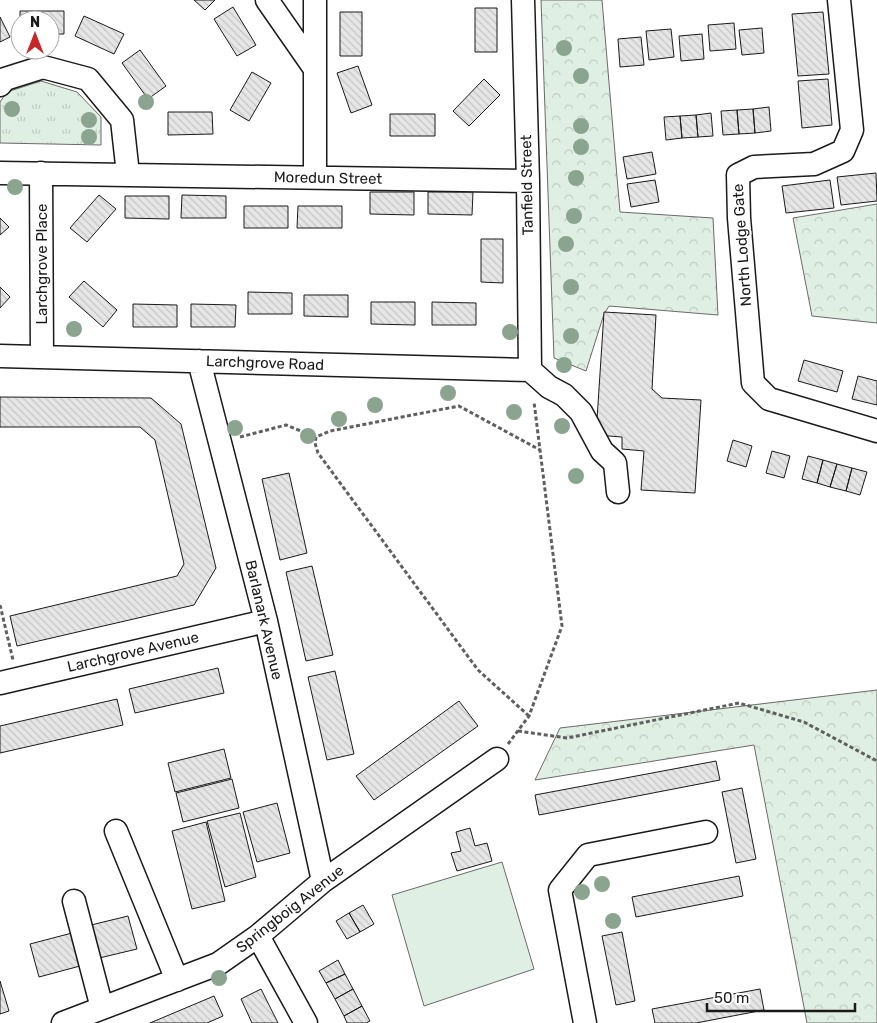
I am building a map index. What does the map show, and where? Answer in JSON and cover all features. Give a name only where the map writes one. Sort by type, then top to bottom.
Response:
[{"type":"street","points":[[267,0],[315,69]]},
{"type":"street","points":[[315,0],[315,177]]},
{"type":"street","name":"Tanfield Street","points":[[523,0],[528,181],[530,370]]},
{"type":"street","name":"North Lodge Gate","points":[[839,0],[852,130],[843,151],[814,164],[754,167],[738,175],[739,218],[752,374],[753,383],[769,399],[877,431]]},
{"type":"street","points":[[0,85],[5,79],[43,67],[88,79],[122,120],[128,174]]},
{"type":"street","name":"Moredun Street","points":[[0,173],[528,181]]},
{"type":"street","name":"Larchgrove Place","points":[[41,173],[42,356]]},
{"type":"street","name":"Larchgrove Road","points":[[0,356],[530,370]]},
{"type":"street","name":"Barlanark Avenue","points":[[199,361],[266,621],[323,881]]},
{"type":"street","points":[[530,370],[549,387],[564,395],[581,412],[602,451],[616,463],[618,492]]},
{"type":"street","name":"Larchgrove Avenue","points":[[9,681],[266,621]]},
{"type":"street","name":"Springboig Avenue","points":[[63,1023],[218,964],[258,936],[323,881],[497,759]]},
{"type":"street","points":[[116,831],[177,980]]},
{"type":"street","points":[[585,1023],[560,890],[588,855],[706,832]]},
{"type":"street","points":[[74,901],[102,1008]]},
{"type":"street","points":[[258,936],[306,1023]]},
{"type":"path","points":[[497,759],[529,716],[562,626],[530,370]]},
{"type":"path","points":[[220,442],[286,425],[316,437],[330,431],[459,406],[540,450]]},
{"type":"path","points":[[316,437],[318,453],[478,670],[529,716]]},
{"type":"path","points":[[0,604],[9,681]]},
{"type":"path","points":[[518,731],[567,738],[739,703],[804,722],[877,761]]},
{"type":"green space","points":[[541,0],[602,0],[620,212],[713,218],[718,315],[609,306],[604,314],[586,371],[554,358]]},
{"type":"green space","points":[[41,81],[77,92],[101,117],[101,145],[0,143],[0,102],[7,92]]},
{"type":"green space","points":[[877,204],[877,323],[812,316],[793,218]]},
{"type":"green space","points":[[877,690],[877,1023],[807,1023],[754,745],[535,780],[560,728]]},
{"type":"green space","points":[[502,862],[534,969],[424,1006],[392,895]]},
{"type":"building","points":[[194,0],[215,0],[205,10]]},
{"type":"building","points":[[233,7],[256,45],[237,56],[214,19]]},
{"type":"building","points":[[475,8],[497,8],[497,52],[475,52]]},
{"type":"building","points":[[60,11],[64,11],[64,34],[60,34]]},
{"type":"building","points":[[340,12],[362,12],[362,56],[340,56]]},
{"type":"building","points":[[823,12],[829,74],[798,76],[792,14]]},
{"type":"building","points":[[84,16],[124,34],[114,54],[75,36]]},
{"type":"building","points":[[0,17],[10,37],[0,42]]},
{"type":"building","points":[[734,23],[736,49],[710,51],[708,25]]},
{"type":"building","points":[[762,28],[764,53],[742,55],[739,30]]},
{"type":"building","points":[[671,29],[674,57],[649,60],[646,31]]},
{"type":"building","points":[[702,34],[704,59],[681,61],[679,36]]},
{"type":"building","points":[[641,37],[644,65],[620,67],[618,39]]},
{"type":"building","points":[[140,50],[166,86],[148,99],[122,63]]},
{"type":"building","points":[[358,66],[372,105],[351,113],[337,73]]},
{"type":"building","points":[[252,72],[271,83],[249,121],[230,110]]},
{"type":"building","points":[[484,79],[500,95],[469,126],[453,111]]},
{"type":"building","points":[[828,79],[832,125],[802,128],[798,81]]},
{"type":"building","points":[[769,107],[771,131],[755,133],[753,109]]},
{"type":"building","points":[[753,109],[755,133],[739,134],[737,110]]},
{"type":"building","points":[[737,110],[739,134],[723,135],[721,111]]},
{"type":"building","points":[[168,112],[212,112],[213,134],[168,135]]},
{"type":"building","points":[[711,113],[713,136],[698,137],[696,115]]},
{"type":"building","points":[[390,114],[435,114],[435,136],[390,136]]},
{"type":"building","points":[[696,115],[698,137],[682,138],[680,116]]},
{"type":"building","points":[[680,116],[682,138],[666,140],[664,117]]},
{"type":"building","points":[[652,152],[656,174],[627,179],[623,157]]},
{"type":"building","points":[[876,173],[877,201],[841,205],[837,177]]},
{"type":"building","points":[[655,180],[659,202],[631,207],[627,184]]},
{"type":"building","points":[[830,180],[834,208],[786,213],[782,186]]},
{"type":"building","points":[[370,192],[414,192],[414,215],[370,214]]},
{"type":"building","points":[[428,192],[473,192],[472,215],[428,214]]},
{"type":"building","points":[[99,195],[116,209],[87,242],[70,228]]},
{"type":"building","points":[[182,195],[226,196],[226,218],[181,218]]},
{"type":"building","points":[[125,196],[169,196],[169,219],[125,218]]},
{"type":"building","points":[[244,206],[288,206],[288,228],[244,228]]},
{"type":"building","points":[[298,206],[342,206],[342,228],[297,228]]},
{"type":"building","points":[[0,218],[9,227],[0,235]]},
{"type":"building","points":[[481,239],[503,239],[503,283],[481,282]]},
{"type":"building","points":[[84,281],[117,310],[103,327],[69,297]]},
{"type":"building","points":[[0,287],[10,297],[0,308]]},
{"type":"building","points":[[248,292],[292,293],[292,314],[248,314]]},
{"type":"building","points":[[304,295],[348,295],[348,317],[304,316]]},
{"type":"building","points":[[371,302],[415,302],[415,325],[371,324]]},
{"type":"building","points":[[432,302],[476,303],[476,325],[432,325]]},
{"type":"building","points":[[133,304],[177,305],[177,327],[133,327]]},
{"type":"building","points":[[191,304],[236,305],[235,327],[191,327]]},
{"type":"building","points":[[604,312],[656,315],[652,389],[662,398],[701,400],[695,493],[641,490],[644,451],[622,449],[622,437],[596,435]]},
{"type":"building","points":[[804,360],[843,371],[837,392],[798,381]]},
{"type":"building","points":[[858,376],[877,381],[877,405],[852,399]]},
{"type":"building","points":[[0,397],[151,398],[181,424],[216,568],[194,605],[17,646],[10,616],[177,576],[184,564],[155,440],[140,427],[0,427]]},
{"type":"building","points":[[733,440],[752,446],[746,467],[727,461]]},
{"type":"building","points":[[772,451],[790,456],[784,478],[766,473]]},
{"type":"building","points":[[808,456],[823,460],[817,483],[802,479]]},
{"type":"building","points":[[823,460],[837,464],[830,487],[817,483]]},
{"type":"building","points":[[837,464],[852,468],[846,491],[830,487]]},
{"type":"building","points":[[852,468],[867,472],[860,495],[846,491]]},
{"type":"building","points":[[289,473],[307,553],[280,560],[262,479]]},
{"type":"building","points":[[312,566],[333,655],[306,661],[286,572]]},
{"type":"building","points":[[218,668],[224,693],[135,713],[129,689]]},
{"type":"building","points":[[335,671],[354,754],[327,760],[308,677]]},
{"type":"building","points":[[117,699],[123,725],[0,753],[0,726]]},
{"type":"building","points":[[459,701],[478,726],[374,800],[356,776]]},
{"type":"building","points":[[224,749],[231,778],[175,792],[168,763]]},
{"type":"building","points":[[716,761],[720,780],[539,815],[535,795]]},
{"type":"building","points":[[232,779],[239,808],[183,822],[176,793]]},
{"type":"building","points":[[742,788],[756,859],[736,863],[722,792]]},
{"type":"building","points":[[277,803],[290,853],[257,862],[243,812]]},
{"type":"building","points":[[240,813],[256,877],[225,887],[207,821]]},
{"type":"building","points":[[206,822],[225,901],[192,909],[172,831]]},
{"type":"building","points":[[470,828],[475,846],[487,843],[492,861],[457,871],[451,853],[461,851],[456,832]]},
{"type":"building","points":[[739,876],[743,896],[636,917],[632,897]]},
{"type":"building","points":[[363,905],[374,924],[360,932],[349,913]]},
{"type":"building","points":[[349,913],[360,932],[347,939],[336,921]]},
{"type":"building","points":[[128,916],[137,949],[95,959],[87,926]]},
{"type":"building","points":[[622,932],[635,1001],[616,1005],[602,936]]},
{"type":"building","points":[[72,933],[80,966],[39,977],[30,944]]},
{"type":"building","points":[[338,960],[345,974],[326,983],[319,971]]},
{"type":"building","points":[[345,974],[353,989],[335,999],[326,983]]},
{"type":"building","points":[[0,981],[9,1011],[0,1014]]},
{"type":"building","points":[[261,989],[278,1023],[252,1023],[241,999]]},
{"type":"building","points":[[353,989],[362,1006],[344,1016],[335,999]]},
{"type":"building","points":[[760,989],[764,1010],[696,1023],[655,1023],[652,1009]]},
{"type":"building","points":[[214,996],[223,1016],[207,1023],[150,1023]]},
{"type":"building","points":[[362,1006],[370,1021],[366,1023],[347,1023],[344,1016]]}]
